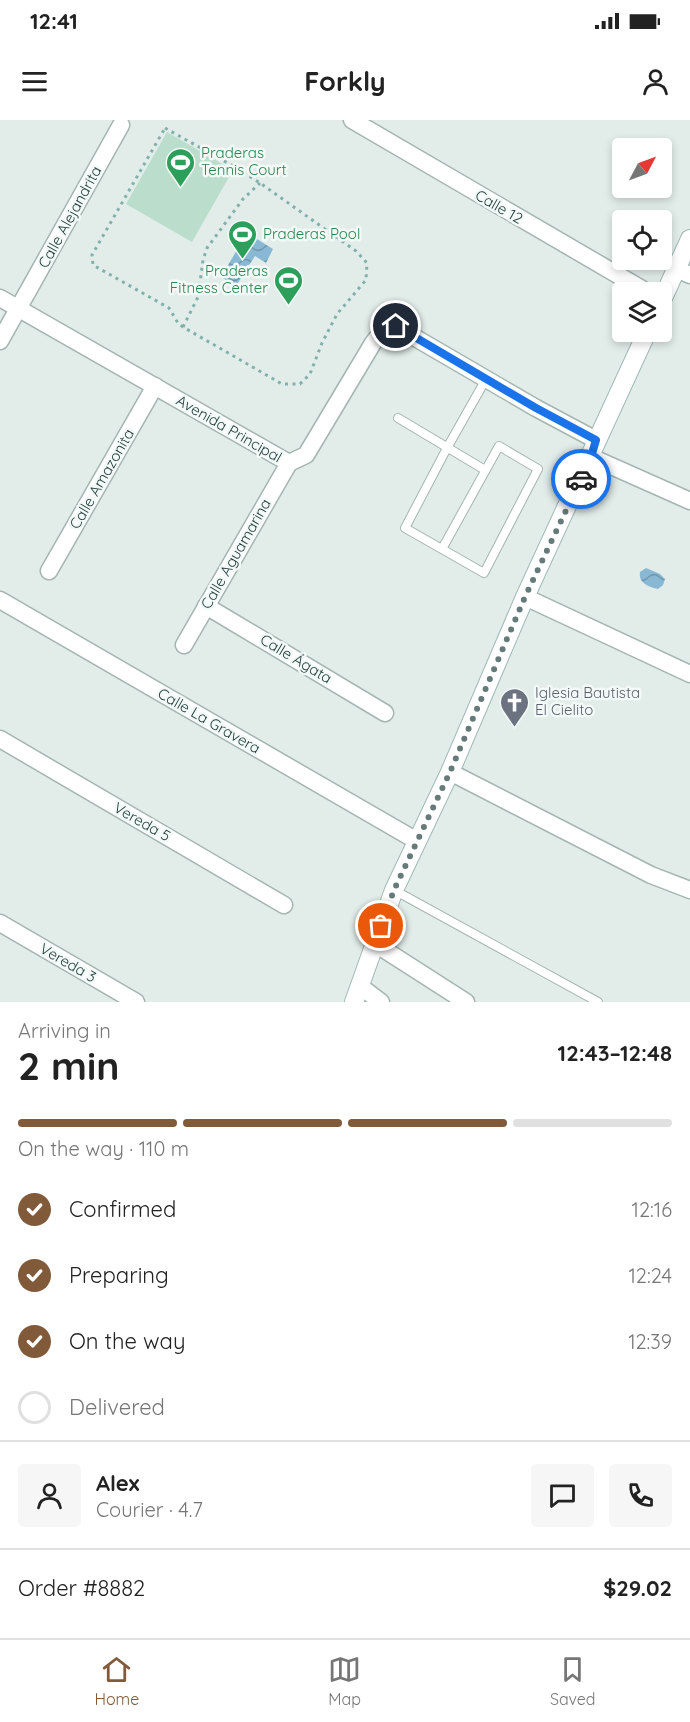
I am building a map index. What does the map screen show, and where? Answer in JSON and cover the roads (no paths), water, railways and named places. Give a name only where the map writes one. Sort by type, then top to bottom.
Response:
[{"type":"street","name":"Calle 12","points":[[352,120],[630,282]]},
{"type":"street","name":"Calle Alejandrita","points":[[0,341],[121,125]]},
{"type":"street","points":[[672,287],[683,272],[690,239]]},
{"type":"street","name":"Avenida Principal","points":[[0,298],[289,463],[306,455],[382,330],[396,326],[536,408],[593,448],[690,501]]},
{"type":"street","points":[[381,1002],[357,994],[394,890],[450,772],[525,597],[642,342]]},
{"type":"street","name":"Calle Amazonita","points":[[49,571],[155,386]]},
{"type":"street","name":"Calle Aguamarina","points":[[184,645],[289,463]]},
{"type":"street","points":[[525,597],[690,674]]},
{"type":"street","name":"Calle La Gravera","points":[[0,600],[417,841]]},
{"type":"street","name":"Calle Ágata","points":[[206,606],[385,712]]},
{"type":"street","name":"Vereda 5","points":[[0,739],[284,905]]},
{"type":"street","points":[[450,772],[651,875],[690,890]]},
{"type":"street","name":"Vereda 3","points":[[0,923],[136,1002]]},
{"type":"street","points":[[374,943],[466,1002]]},
{"type":"lane","points":[[442,549],[499,446],[538,469],[484,573],[405,528],[486,379]]},
{"type":"lane","points":[[398,418],[485,470]]},
{"type":"lane","points":[[394,890],[598,1002]]},
{"type":"water","name":"Praderas Pool","points":[[247,233],[273,249],[266,263],[255,256],[250,264],[240,270],[241,278],[236,286],[221,277]]},
{"type":"water","points":[[646,568],[660,574],[665,579],[663,585],[658,589],[642,582],[640,572]]},
{"type":"place","name":"Praderas Tennis Court","points":[[180,188]]},
{"type":"place","name":"Praderas Pool","points":[[242,260]]},
{"type":"place","name":"Praderas Fitness Center","points":[[289,306]]},
{"type":"place","name":"Iglesia Bautista El Cielito","points":[[514,728]]}]
